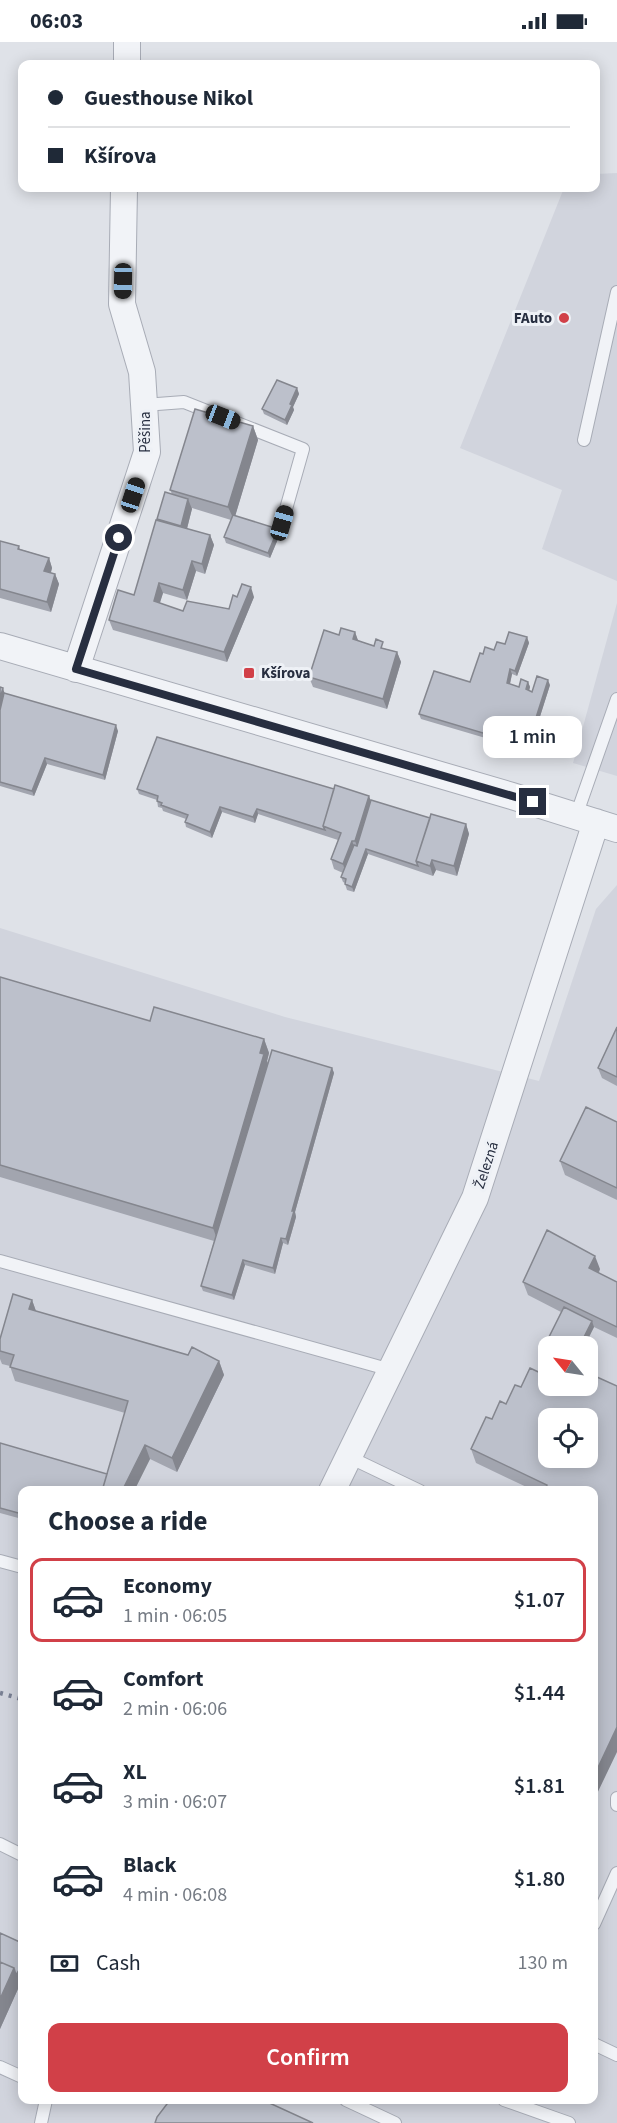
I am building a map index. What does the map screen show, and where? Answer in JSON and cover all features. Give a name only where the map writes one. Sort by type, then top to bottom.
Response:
[{"type":"street","points":[[127,42],[127,60]]},
{"type":"street","name":"Pěšina","points":[[76,669],[147,452],[142,372],[122,304],[124,192]]},
{"type":"street","points":[[0,646],[597,822]]},
{"type":"street","name":"Železná","points":[[334,1486],[475,1198],[597,822]]},
{"type":"lane","points":[[584,440],[617,292]]},
{"type":"lane","points":[[144,405],[184,402],[303,449],[282,523]]},
{"type":"lane","points":[[597,822],[617,699]]},
{"type":"lane","points":[[0,1261],[391,1370]]},
{"type":"lane","points":[[349,1457],[410,1486]]},
{"type":"lane","points":[[0,1561],[18,1566]]},
{"type":"lane","points":[[617,1798],[617,1805]]},
{"type":"lane","points":[[0,1844],[18,1853]]},
{"type":"lane","points":[[598,1915],[617,1873]]},
{"type":"lane","points":[[598,2046],[617,2055]]},
{"type":"lane","points":[[0,2067],[18,2076]]},
{"type":"lane","points":[[41,2123],[45,2104]]},
{"type":"lane","points":[[355,2104],[395,2123]]},
{"type":"lane","points":[[515,2104],[569,2123]]},
{"type":"shaded area","name":"FAuto","points":[[617,173],[617,581],[542,549],[562,490],[460,448],[562,192],[600,192],[600,174]]},
{"type":"shaded area","points":[[617,603],[617,776],[573,763]]},
{"type":"shaded area","points":[[617,885],[617,2123],[0,2123],[0,928],[285,1017],[539,1081],[596,909]]},
{"type":"building","points":[[277,380],[297,388],[285,420],[262,409]]},
{"type":"building","points":[[195,409],[253,426],[228,507],[170,490]]},
{"type":"building","points":[[165,492],[188,499],[181,526],[157,519]]},
{"type":"building","points":[[233,515],[278,529],[268,553],[224,537]]},
{"type":"building","points":[[156,520],[210,535],[202,564],[192,561],[183,590],[159,583],[154,601],[183,611],[187,601],[229,609],[233,595],[237,597],[242,584],[251,587],[224,652],[109,620],[118,590],[134,595]]},
{"type":"building","points":[[0,541],[49,558],[44,571],[55,574],[47,602],[0,589]]},
{"type":"building","points":[[341,628],[355,632],[353,639],[374,646],[376,639],[383,642],[381,648],[397,652],[383,699],[309,677],[324,630],[339,635]]},
{"type":"building","points":[[509,632],[527,637],[515,671],[510,669],[507,683],[519,687],[521,679],[528,682],[526,689],[532,692],[537,676],[548,680],[527,746],[419,714],[434,671],[470,682],[480,653],[483,654],[485,647],[494,650],[497,642],[505,644]]},
{"type":"building","points":[[4,693],[116,725],[103,775],[45,758],[32,791],[0,782],[0,710]]},
{"type":"building","points":[[157,737],[334,789],[323,826],[325,830],[257,809],[253,817],[220,807],[210,832],[185,822],[188,815],[161,805],[162,803],[157,801],[158,796],[137,789]]},
{"type":"building","points":[[335,785],[369,796],[355,841],[352,841],[343,864],[331,859],[341,833],[323,826]]},
{"type":"building","points":[[371,800],[430,818],[416,861],[418,866],[366,849],[352,887],[345,884],[346,879],[341,877],[354,845],[357,846]]},
{"type":"building","points":[[431,814],[466,824],[454,866],[432,860],[430,866],[416,861]]},
{"type":"building","points":[[0,977],[150,1021],[154,1007],[264,1039],[260,1053],[264,1054],[213,1228],[0,1165]]},
{"type":"building","points":[[617,1027],[617,1077],[598,1068]]},
{"type":"building","points":[[272,1050],[332,1068],[286,1239],[281,1238],[273,1268],[243,1260],[232,1295],[201,1286]]},
{"type":"building","points":[[586,1107],[617,1122],[617,1188],[560,1161]]},
{"type":"building","points":[[547,1230],[595,1256],[589,1268],[617,1282],[617,1327],[523,1282]]},
{"type":"building","points":[[13,1294],[32,1300],[29,1309],[188,1355],[192,1347],[219,1361],[172,1458],[145,1445],[124,1486],[103,1486],[128,1401],[10,1367],[14,1355],[0,1351],[0,1339]]},
{"type":"building","points":[[564,1307],[592,1321],[584,1336],[550,1336]]},
{"type":"building","points":[[530,1368],[538,1372],[538,1396],[598,1396],[598,1377],[617,1386],[617,1727],[598,1767],[598,1486],[546,1486],[471,1449],[486,1417],[492,1419],[500,1401],[506,1404],[515,1385],[521,1387]]},
{"type":"building","points":[[0,1443],[107,1474],[103,1486],[18,1486],[18,1513],[0,1508]]},
{"type":"building","points":[[0,1933],[18,1941],[16,1975],[14,1968],[0,1962]]},
{"type":"building","points":[[0,1962],[14,1968],[0,1999]]},
{"type":"building","points":[[167,2104],[272,2104],[313,2123],[155,2123]]},
{"type":"railway","points":[[0,1693],[18,1698]]},
{"type":"place","name":"FAuto","points":[[564,318]]},
{"type":"place","name":"Kšírova","points":[[249,673]]},
{"type":"route","points":[[119,538],[76,669],[533,802]]}]
